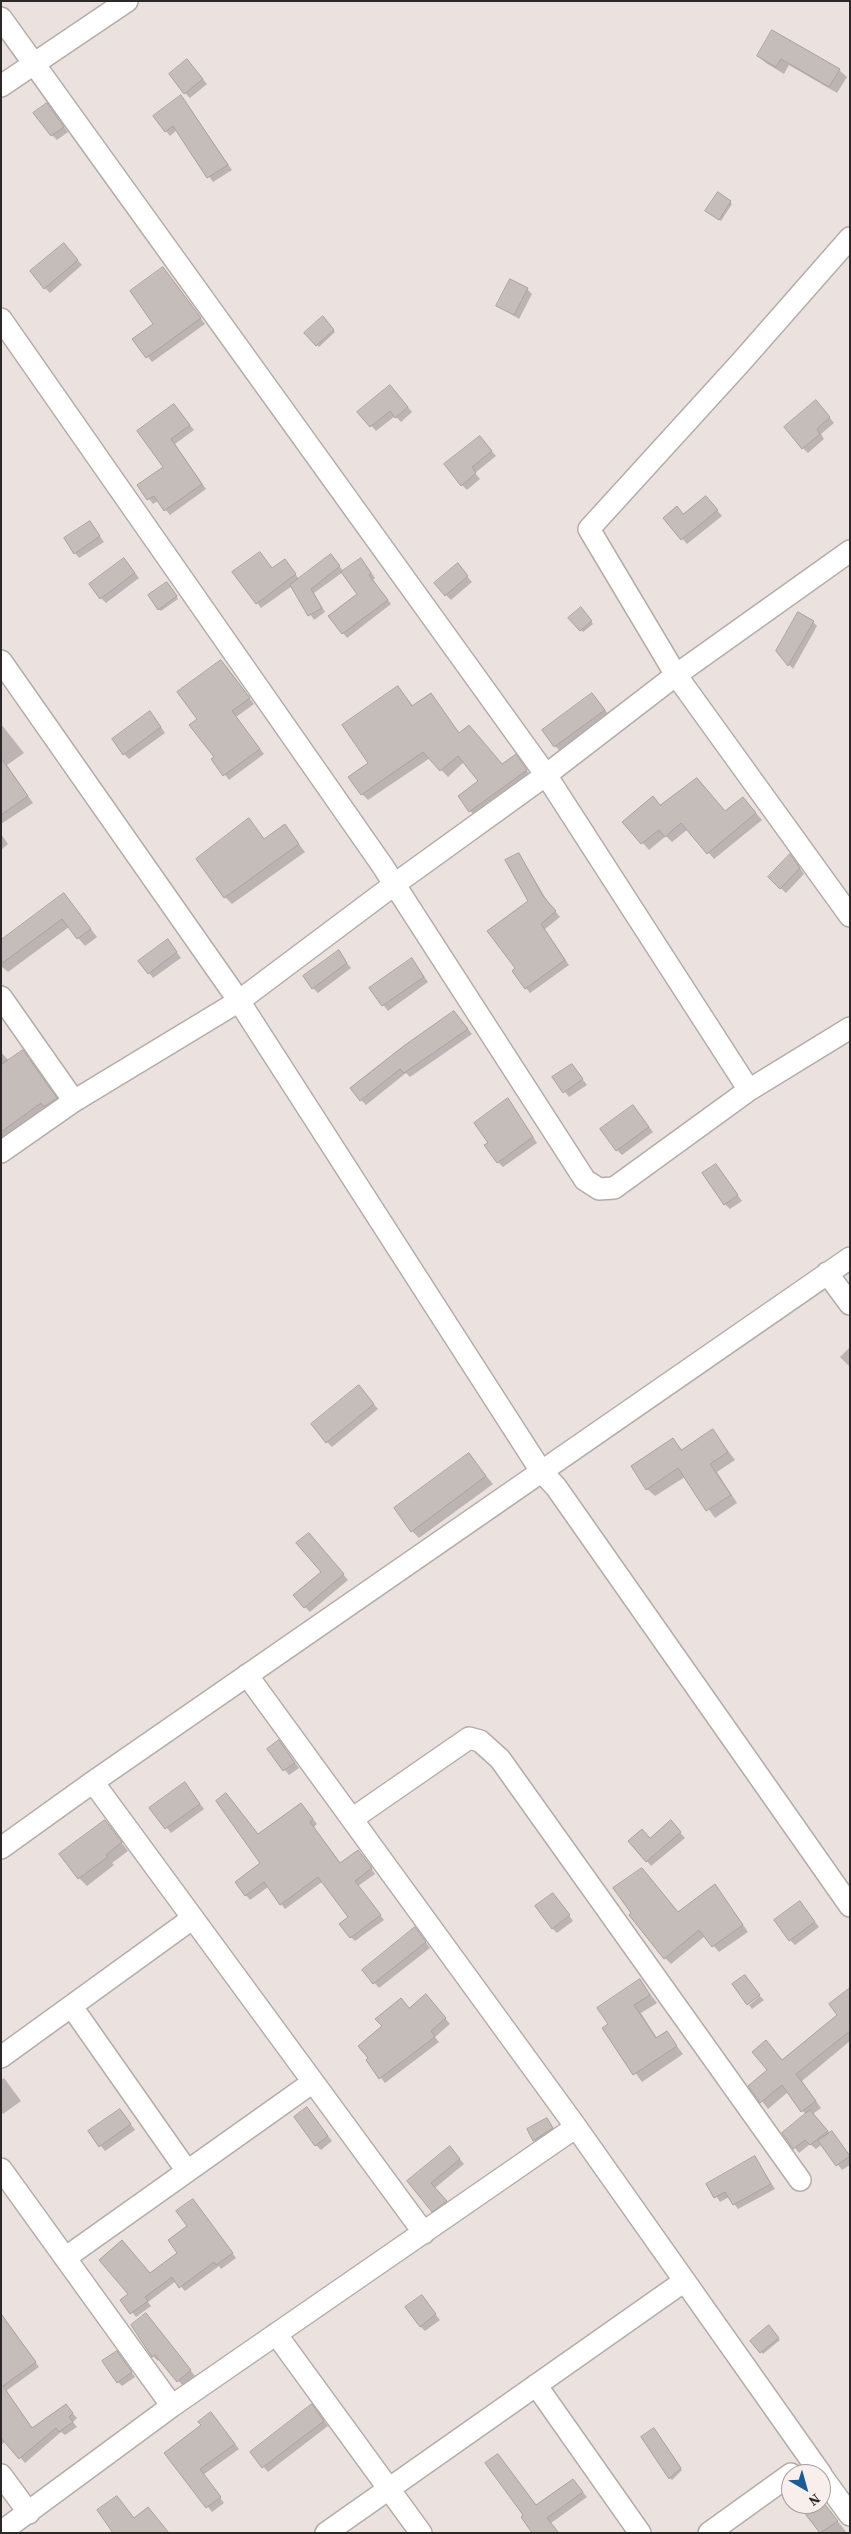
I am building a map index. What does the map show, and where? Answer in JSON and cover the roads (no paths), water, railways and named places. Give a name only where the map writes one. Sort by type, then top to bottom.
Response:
[{"type":"street","points":[[1,86],[127,1]]},
{"type":"street","points":[[1,18],[546,775],[749,1090]]},
{"type":"street","points":[[850,238],[742,361],[589,529],[676,676],[850,916]]},
{"type":"street","points":[[1,320],[395,884],[586,1180],[599,1189],[614,1188],[749,1090],[850,1028]]},
{"type":"street","points":[[1,1152],[74,1101],[239,1001],[395,884],[546,775],[676,676],[850,551]]},
{"type":"street","points":[[1,661],[239,1001],[541,1471],[556,1487],[850,1906]]},
{"type":"street","points":[[1,997],[74,1101]]},
{"type":"street","points":[[1,1848],[93,1782],[850,1258]]},
{"type":"street","points":[[827,1273],[850,1304]]},
{"type":"street","points":[[247,1675],[576,2127],[683,2282],[814,2464]]},
{"type":"street","points":[[352,1819],[468,1738],[480,1741],[500,1759],[800,2180]]},
{"type":"street","points":[[93,1782],[424,2233]]},
{"type":"street","points":[[1,2057],[72,2008],[193,1918]]},
{"type":"street","points":[[72,2008],[187,2171]]},
{"type":"street","points":[[66,2258],[313,2082]]},
{"type":"street","points":[[1,2532],[172,2406],[576,2127]]},
{"type":"street","points":[[1,2169],[172,2406]]},
{"type":"street","points":[[326,2533],[683,2282]]},
{"type":"street","points":[[276,2334],[390,2487],[421,2533]]},
{"type":"street","points":[[536,2386],[640,2533]]},
{"type":"street","points":[[1,2475],[29,2513]]},
{"type":"street","points":[[709,2533],[781,2481]]},
{"type":"street","points":[[831,2488],[850,2515]]}]
